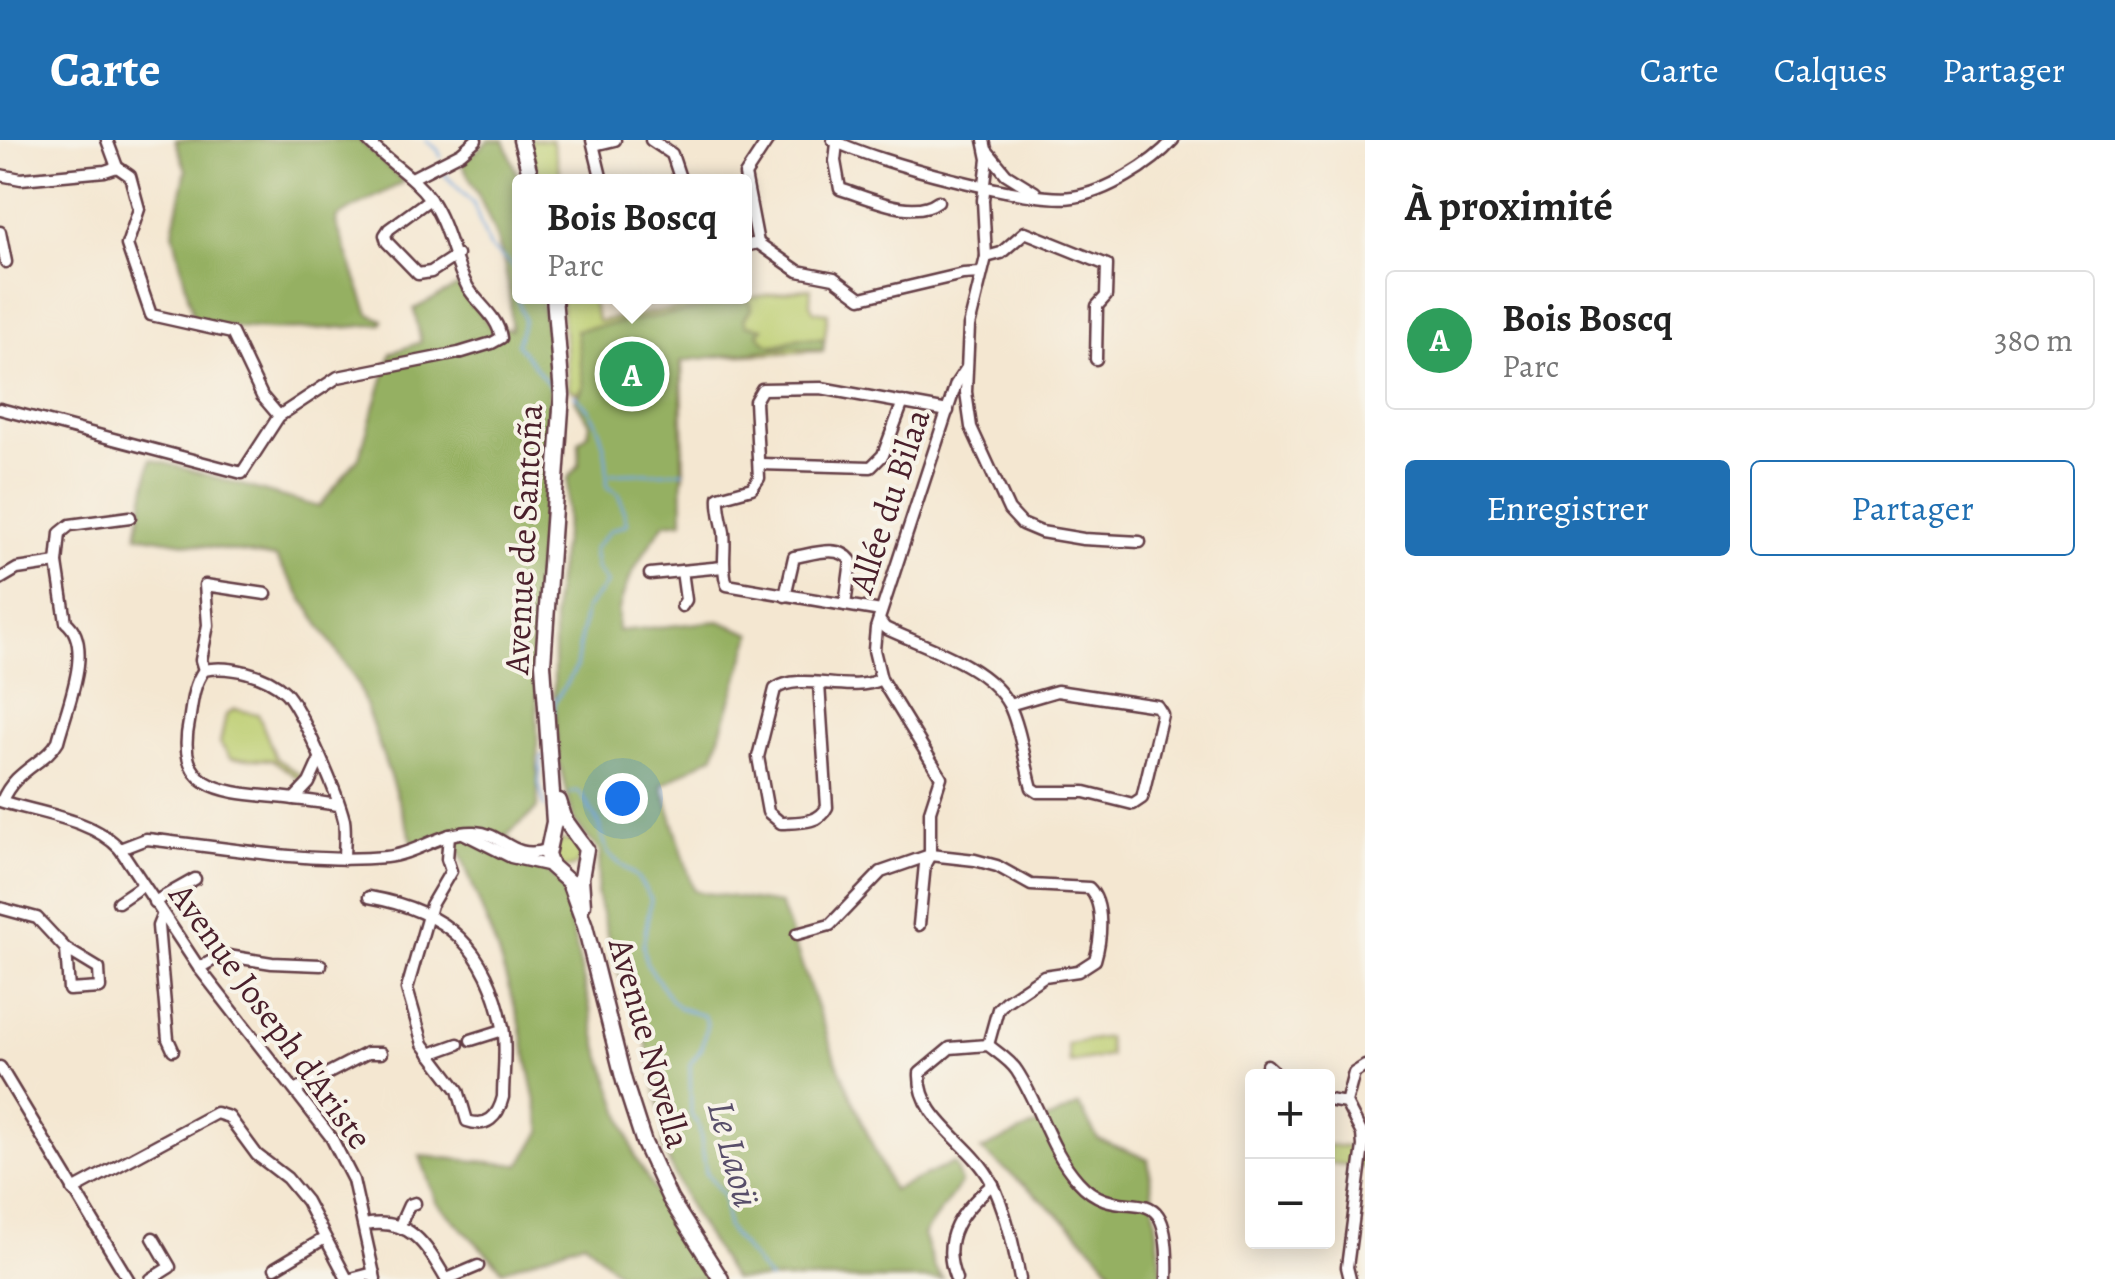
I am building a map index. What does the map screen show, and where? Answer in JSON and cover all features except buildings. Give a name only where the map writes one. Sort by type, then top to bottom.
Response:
[{"type":"main road","points":[[521,140],[530,174]]},
{"type":"main road","name":"Avenue de Santoña","points":[[549,846],[554,822],[553,785],[543,664],[562,395],[555,304]]},
{"type":"main road","name":"Avenue de Santoña","points":[[553,785],[574,835]]},
{"type":"main road","points":[[562,834],[574,835],[586,849],[582,867],[572,874],[555,869],[549,846],[562,834]]},
{"type":"main road","name":"Avenue Novella","points":[[582,867],[585,926]]},
{"type":"main road","name":"Avenue Novella","points":[[555,869],[569,882],[585,926],[624,1082],[644,1143],[670,1199],[721,1279]]},
{"type":"street","points":[[107,140],[117,167],[130,176],[139,209],[127,244],[151,314],[190,326],[232,332],[262,396],[279,416]]},
{"type":"street","points":[[0,409],[242,473],[279,416],[338,377],[459,353],[501,338],[498,324],[467,286],[430,199],[412,178],[367,140]]},
{"type":"street","points":[[412,178],[476,140]]},
{"type":"street","points":[[600,174],[593,143],[615,140]]},
{"type":"street","points":[[651,140],[672,154],[678,174]]},
{"type":"street","points":[[747,174],[768,140]]},
{"type":"street","points":[[938,201],[932,206],[910,209],[840,190],[835,141],[986,186],[1044,198],[1069,198],[1094,191],[1148,161],[1172,140]]},
{"type":"street","points":[[985,144],[1014,181],[1044,198]]},
{"type":"street","points":[[985,144],[986,258],[969,326],[966,370],[971,427],[1009,510],[1022,524],[1041,532],[1083,539],[1140,542]]},
{"type":"street","points":[[0,176],[20,178],[117,167]]},
{"type":"street","points":[[430,199],[388,228],[387,242],[418,274],[431,272],[457,255]]},
{"type":"street","points":[[752,209],[758,243],[798,271],[834,278],[861,298],[963,274],[981,274]]},
{"type":"street","points":[[0,232],[6,262]]},
{"type":"street","points":[[986,258],[1002,253],[1025,232],[1106,265],[1106,296],[1097,306],[1096,358]]},
{"type":"street","points":[[752,244],[758,243]]},
{"type":"street","name":"Allée du Bilaa","points":[[881,679],[874,650],[880,616],[956,384],[966,370]]},
{"type":"street","points":[[950,406],[821,388],[762,389],[755,401],[759,478],[752,488],[719,498],[725,536],[723,566],[727,585],[845,605],[880,616],[885,628],[984,677],[1010,705],[1032,788],[1038,792],[1085,792],[1134,804],[1142,798],[1162,714],[1157,706],[1057,692],[1010,705]]},
{"type":"street","name":"Allée du Bilaa","points":[[950,406],[959,393],[966,392]]},
{"type":"street","points":[[760,464],[871,467],[883,455],[903,402]]},
{"type":"street","points":[[130,517],[64,528],[60,533],[56,563],[66,622],[76,630],[81,652],[54,748],[24,769],[1,801],[85,827],[105,836],[120,849],[146,839],[344,859],[392,856],[449,835],[480,831],[516,851],[532,854],[549,846]]},
{"type":"street","points":[[785,596],[794,556],[838,551],[851,561],[845,605]]},
{"type":"street","points":[[0,579],[16,570],[56,563]]},
{"type":"street","points":[[650,574],[723,566]]},
{"type":"street","points":[[682,571],[686,600],[682,606]]},
{"type":"street","points":[[204,670],[201,660],[208,625],[206,585],[266,594]]},
{"type":"street","points":[[338,805],[223,792],[204,782],[190,767],[184,746],[196,680],[204,670],[214,668],[268,680],[295,704],[320,761],[338,805],[345,823],[344,859]]},
{"type":"street","points":[[819,684],[827,807],[816,820],[781,824],[768,812],[758,757],[772,696],[780,684],[819,684],[865,685],[881,679],[941,777],[930,811],[930,855],[925,864],[918,925]]},
{"type":"street","points":[[294,798],[309,783],[320,761]]},
{"type":"street","points":[[462,832],[512,858],[555,869]]},
{"type":"street","points":[[369,896],[401,902],[429,916],[454,931],[485,968],[504,1030],[500,1108],[490,1122],[478,1126],[466,1121],[458,1090],[430,1054],[414,1021],[407,989],[429,916],[431,905],[451,871],[446,859],[449,835]]},
{"type":"street","points":[[425,844],[446,859]]},
{"type":"street","name":"Avenue Joseph d'Ariste","points":[[120,849],[199,968],[296,1090],[344,1158],[354,1180],[375,1276]]},
{"type":"street","points":[[798,934],[830,926],[881,872],[930,855],[997,866],[1031,885],[1089,888],[1098,900],[1094,960],[1078,971],[1044,976],[1005,1002],[994,1019],[988,1045]]},
{"type":"street","points":[[154,902],[195,879]]},
{"type":"street","points":[[118,902],[143,885]]},
{"type":"street","points":[[0,908],[37,918],[66,949],[99,969],[100,988],[69,990],[66,949]]},
{"type":"street","points":[[162,916],[158,933],[168,1039],[173,1050]]},
{"type":"street","points":[[199,968],[222,955],[321,966]]},
{"type":"street","points":[[471,1040],[504,1030]]},
{"type":"street","points":[[430,1054],[458,1044]]},
{"type":"street","points":[[1020,1279],[993,1184],[920,1094],[920,1073],[950,1048],[988,1045],[1016,1068],[1049,1137],[1084,1187],[1114,1201],[1146,1205],[1160,1217],[1168,1240],[1167,1279]]},
{"type":"street","points":[[296,1090],[367,1053],[382,1053]]},
{"type":"street","points":[[1267,1065],[1272,1069]]},
{"type":"street","points":[[1350,1279],[1347,1267],[1359,1229],[1362,1134],[1346,1103],[1354,1073],[1365,1066]]},
{"type":"street","points":[[0,1068],[128,1279]]},
{"type":"street","points":[[1335,1101],[1346,1103]]},
{"type":"street","points":[[73,1190],[216,1113],[229,1117],[258,1155],[287,1178],[306,1201],[349,1279],[375,1276]]},
{"type":"street","points":[[956,1279],[949,1257],[952,1233],[968,1207],[993,1184]]},
{"type":"street","points":[[400,1225],[408,1205],[415,1204]]},
{"type":"street","points":[[364,1225],[400,1225],[424,1244],[446,1279],[478,1266]]},
{"type":"street","points":[[151,1279],[170,1267],[154,1238]]},
{"type":"street","points":[[275,1268],[325,1238]]},
{"type":"green space","points":[[175,140],[359,140],[404,182],[337,217],[336,223],[369,314],[383,320],[382,324],[288,330],[194,321],[173,231],[186,170]]},
{"type":"green space","points":[[489,140],[504,140],[517,174],[512,174],[512,304],[542,304],[551,364],[536,584],[538,804],[506,836],[562,885],[599,1049],[636,1158],[683,1241],[711,1279],[624,1279],[584,1241],[503,1270],[436,1202],[420,1156],[520,1165],[542,1131],[520,1024],[452,831],[414,846],[358,684],[276,558],[137,535],[151,459],[319,507],[359,457],[391,353],[421,342],[414,309],[460,285],[490,326],[511,329],[504,262],[462,163]]},
{"type":"green space","points":[[527,140],[552,140],[560,174],[537,174]]},
{"type":"green space","points":[[811,288],[810,304],[814,311],[828,313],[823,351],[682,361],[684,475],[583,387],[579,393],[569,389],[562,304],[593,304],[598,321],[708,304],[752,304],[752,297]]},
{"type":"green space","points":[[750,304],[744,319],[746,325],[763,328],[758,333],[766,343],[824,339],[823,351],[793,347],[681,361],[683,521],[665,523],[640,560],[621,603],[618,631],[719,621],[752,634],[714,755],[662,785],[694,891],[780,904],[835,1058],[892,1190],[954,1163],[961,1183],[923,1235],[934,1267],[943,1279],[733,1279],[690,1209],[663,1149],[662,1119],[643,1027],[614,961],[597,894],[600,852],[574,821],[559,760],[554,600],[568,478],[579,465],[579,442],[588,434],[590,423],[575,401],[584,386],[576,330]]},
{"type":"green space","points":[[234,709],[258,714],[276,758],[305,778],[303,782],[273,760],[230,758],[220,743],[226,715]]},
{"type":"green space","points":[[567,840],[577,844],[581,854],[577,864],[567,868],[557,864],[553,854],[557,844]]},
{"type":"green space","points":[[1107,1037],[1110,1056],[1070,1063],[1067,1044]]},
{"type":"green space","points":[[1079,1105],[1098,1139],[1148,1159],[1163,1279],[1116,1279],[1075,1230],[981,1150]]},
{"type":"green space","points":[[1335,1146],[1365,1149],[1365,1167],[1335,1164]]},
{"type":"waterway","name":"Le Laoü","points":[[426,140],[441,157]]},
{"type":"waterway","name":"Le Laoü","points":[[444,165],[445,175],[473,203],[489,247],[512,265]]},
{"type":"waterway","name":"Le Laoü","points":[[519,304],[524,320],[517,344],[552,388]]},
{"type":"waterway","name":"Le Laoü","points":[[553,717],[555,702],[576,668],[585,610],[607,583],[596,568],[593,549],[611,530],[627,524],[619,494],[607,487],[604,448],[596,424],[574,395]]},
{"type":"waterway","points":[[676,472],[683,471]]},
{"type":"waterway","points":[[653,473],[674,472]]},
{"type":"waterway","points":[[611,474],[625,473]]},
{"type":"waterway","points":[[627,473],[650,473]]},
{"type":"waterway","name":"Le Laoü","points":[[542,755],[539,783],[545,807]]},
{"type":"waterway","name":"Le Laoü","points":[[571,793],[581,794],[598,822],[608,854],[637,877],[651,899],[643,946],[646,962],[671,1000],[680,1008],[704,1016],[707,1023],[702,1048],[690,1064],[691,1115],[699,1126],[706,1173],[724,1196],[727,1228],[769,1279]]},
{"type":"place","name":"Bois Boscq","points":[[632,374]]}]
